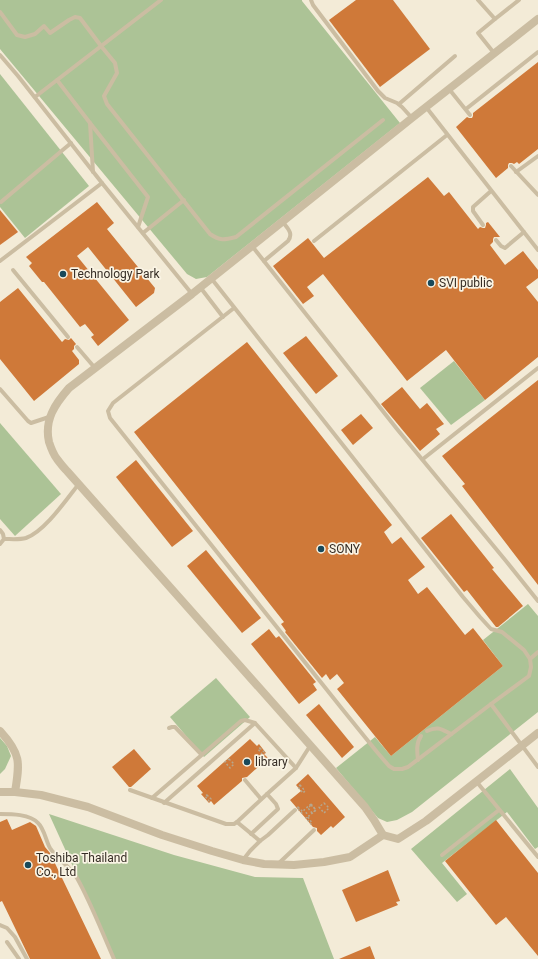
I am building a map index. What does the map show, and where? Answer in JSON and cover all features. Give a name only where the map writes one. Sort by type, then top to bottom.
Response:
[{"type":"street","points":[[383,835],[365,807],[78,485],[56,458],[48,438],[47,427],[53,408],[69,388],[192,294],[538,19]]},
{"type":"street","points":[[0,731],[8,739],[18,760],[19,770],[15,792]]},
{"type":"street","points":[[0,792],[41,795],[88,807],[162,835],[243,860],[264,864],[294,865],[324,862],[350,857],[383,835],[398,838],[426,821],[538,733]]},
{"type":"lane","points":[[35,97],[161,0]]},
{"type":"lane","points":[[311,0],[313,5],[378,91],[385,98],[399,104],[412,118]]},
{"type":"lane","points":[[478,0],[495,19]]},
{"type":"lane","points":[[494,54],[478,33],[519,0]]},
{"type":"lane","points":[[0,12],[17,35],[24,37],[35,34],[44,26],[50,33],[69,20],[75,17],[80,18],[115,63],[117,73],[104,96],[107,104],[210,234],[216,238],[224,240],[236,237],[384,120]]},
{"type":"lane","points":[[466,109],[538,52]]},
{"type":"lane","points":[[0,55],[192,294]]},
{"type":"lane","points":[[399,104],[455,56]]},
{"type":"lane","points":[[57,80],[148,197],[138,227]]},
{"type":"lane","points":[[449,89],[470,115]]},
{"type":"lane","points":[[426,107],[538,250]]},
{"type":"lane","points":[[90,123],[94,173]]},
{"type":"lane","points":[[314,241],[447,135]]},
{"type":"lane","points":[[1,202],[71,143]]},
{"type":"lane","points":[[516,172],[538,156]]},
{"type":"lane","points":[[511,166],[538,195]]},
{"type":"lane","points":[[0,261],[102,183]]},
{"type":"lane","points":[[484,225],[473,212],[473,206],[491,191]]},
{"type":"lane","points":[[143,233],[184,200]]},
{"type":"lane","points":[[264,261],[290,238],[291,232],[282,221]]},
{"type":"lane","points":[[496,240],[505,248],[524,232]]},
{"type":"lane","points":[[252,246],[397,429],[538,601]]},
{"type":"lane","points":[[13,270],[68,337]]},
{"type":"lane","points":[[211,278],[463,597],[491,629],[502,632],[524,650],[530,659],[531,667],[529,676],[418,760],[402,770],[394,769],[389,766],[376,752],[110,418],[108,412],[113,403],[234,308]]},
{"type":"lane","points":[[200,287],[223,317]]},
{"type":"lane","points":[[77,347],[95,368]]},
{"type":"lane","points":[[423,459],[538,368]]},
{"type":"lane","points":[[0,389],[28,421],[31,422],[49,417]]},
{"type":"lane","points":[[0,544],[4,539],[24,538],[32,535],[48,522],[78,485]]},
{"type":"lane","points":[[0,530],[4,539]]},
{"type":"lane","points":[[530,659],[538,652]]},
{"type":"lane","points":[[491,704],[538,767]]},
{"type":"lane","points":[[152,798],[201,754],[241,721],[245,720],[255,724],[296,768]]},
{"type":"lane","points":[[164,803],[255,724]]},
{"type":"lane","points":[[169,728],[175,727],[201,754]]},
{"type":"lane","points":[[427,731],[433,728],[439,728],[451,734]]},
{"type":"lane","points":[[418,760],[417,747],[420,736]]},
{"type":"lane","points":[[130,790],[226,824],[234,824],[296,768],[310,746]]},
{"type":"lane","points":[[245,780],[261,799]]},
{"type":"lane","points":[[476,781],[538,857]]},
{"type":"lane","points":[[251,834],[278,809],[276,804],[267,794]]},
{"type":"lane","points":[[243,860],[258,843],[295,810]]},
{"type":"lane","points":[[442,855],[499,810]]},
{"type":"lane","points":[[0,814],[21,815],[33,819],[39,823],[50,848],[56,856],[71,869],[76,878],[114,959]]},
{"type":"lane","points":[[237,822],[251,834],[258,843]]},
{"type":"lane","points":[[277,864],[314,830]]},
{"type":"lane","points":[[0,925],[7,928],[15,937],[26,959]]},
{"type":"lane","points":[[7,942],[19,959]]},
{"type":"path","points":[[324,803],[329,808],[324,813],[319,807],[324,803]]},
{"type":"path","points":[[311,804],[316,810],[309,816],[304,810],[311,804]]},
{"type":"green space","points":[[0,0],[302,0],[400,123],[207,277],[196,279],[187,274],[0,49]]},
{"type":"green space","points":[[0,74],[89,186],[25,238],[0,207]]},
{"type":"green space","points":[[454,361],[485,400],[451,425],[420,388]]},
{"type":"green space","points":[[0,423],[61,494],[15,536],[0,519]]},
{"type":"green space","points":[[528,604],[538,616],[538,712],[412,812],[397,820],[387,822],[378,818],[336,768],[375,737],[391,756],[503,666],[483,640]]},
{"type":"green space","points":[[216,678],[250,717],[204,757],[170,717]]},
{"type":"green space","points":[[0,738],[7,746],[11,756],[5,769],[0,774]]},
{"type":"green space","points":[[510,769],[538,808],[538,847],[535,849],[507,812],[442,863],[467,894],[457,902],[411,849]]},
{"type":"green space","points":[[49,814],[174,855],[255,877],[303,878],[334,959],[115,959]]},
{"type":"building","points":[[356,0],[393,0],[430,49],[380,87],[329,20]]},
{"type":"building","points":[[538,62],[538,149],[519,164],[517,162],[514,164],[509,163],[508,168],[496,178],[456,127],[467,117],[472,118],[473,113]]},
{"type":"building","name":"SVI public","points":[[428,177],[444,196],[449,192],[478,229],[480,227],[485,228],[486,223],[488,222],[500,237],[494,237],[493,242],[490,245],[505,265],[523,251],[538,270],[538,278],[526,287],[538,302],[538,357],[485,400],[446,350],[407,381],[323,274],[307,287],[314,296],[303,304],[273,266],[308,238],[324,258]]},
{"type":"building","name":"Technology Park","points":[[97,202],[114,223],[107,229],[155,288],[154,293],[136,307],[88,247],[77,256],[129,320],[98,346],[91,337],[94,335],[85,324],[80,327],[44,282],[42,282],[29,266],[32,263],[26,257]]},
{"type":"building","points":[[0,210],[18,232],[0,245]]},
{"type":"building","points":[[18,288],[62,342],[65,339],[69,340],[71,338],[76,344],[72,351],[79,360],[79,364],[34,401],[0,359],[0,302]]},
{"type":"building","points":[[306,336],[338,376],[316,394],[283,353]]},
{"type":"building","name":"SONY","points":[[247,342],[392,525],[384,532],[392,544],[401,537],[425,567],[408,580],[418,594],[427,587],[465,635],[473,628],[503,666],[391,756],[337,689],[344,683],[337,674],[330,680],[326,674],[322,678],[285,632],[286,631],[281,624],[284,622],[134,432]]},
{"type":"building","points":[[538,380],[538,585],[462,486],[465,484],[442,456]]},
{"type":"building","points":[[402,387],[420,409],[427,403],[444,424],[436,429],[440,434],[420,451],[381,404]]},
{"type":"building","points":[[361,414],[373,428],[353,445],[341,430]]},
{"type":"building","points":[[136,460],[193,531],[172,547],[116,477]]},
{"type":"building","points":[[451,514],[494,568],[492,569],[523,606],[498,627],[496,627],[467,590],[464,592],[421,538]]},
{"type":"building","points":[[206,550],[261,618],[242,633],[187,566]]},
{"type":"building","points":[[269,629],[276,638],[279,636],[316,682],[313,684],[317,690],[299,704],[251,644]]},
{"type":"building","points":[[319,704],[354,747],[342,758],[306,715]]},
{"type":"building","points":[[250,739],[257,746],[259,744],[266,753],[264,754],[268,758],[247,777],[242,778],[242,781],[214,805],[211,801],[209,803],[201,794],[203,793],[197,786]]},
{"type":"building","points":[[134,749],[151,769],[131,787],[129,787],[112,767]]},
{"type":"building","points":[[308,774],[345,817],[333,828],[331,826],[321,835],[317,831],[317,828],[313,827],[290,800],[301,791],[296,785]]},
{"type":"building","name":"Toshiba Thailand Co., Ltd","points":[[7,819],[12,830],[30,822],[36,826],[101,959],[30,959],[2,901],[0,902],[0,822]]},
{"type":"building","points":[[496,820],[538,873],[538,956],[506,917],[496,925],[445,861]]},
{"type":"building","points":[[388,870],[400,901],[396,902],[398,905],[356,922],[342,890]]},
{"type":"building","points":[[370,946],[375,959],[339,959]]},
{"type":"place","name":"Technology Park","points":[[63,274]]},
{"type":"place","name":"SVI public","points":[[431,283]]},
{"type":"place","name":"SONY","points":[[321,549]]},
{"type":"place","name":"library","points":[[247,762]]},
{"type":"place","name":"Toshiba Thailand Co., Ltd","points":[[28,865]]}]
